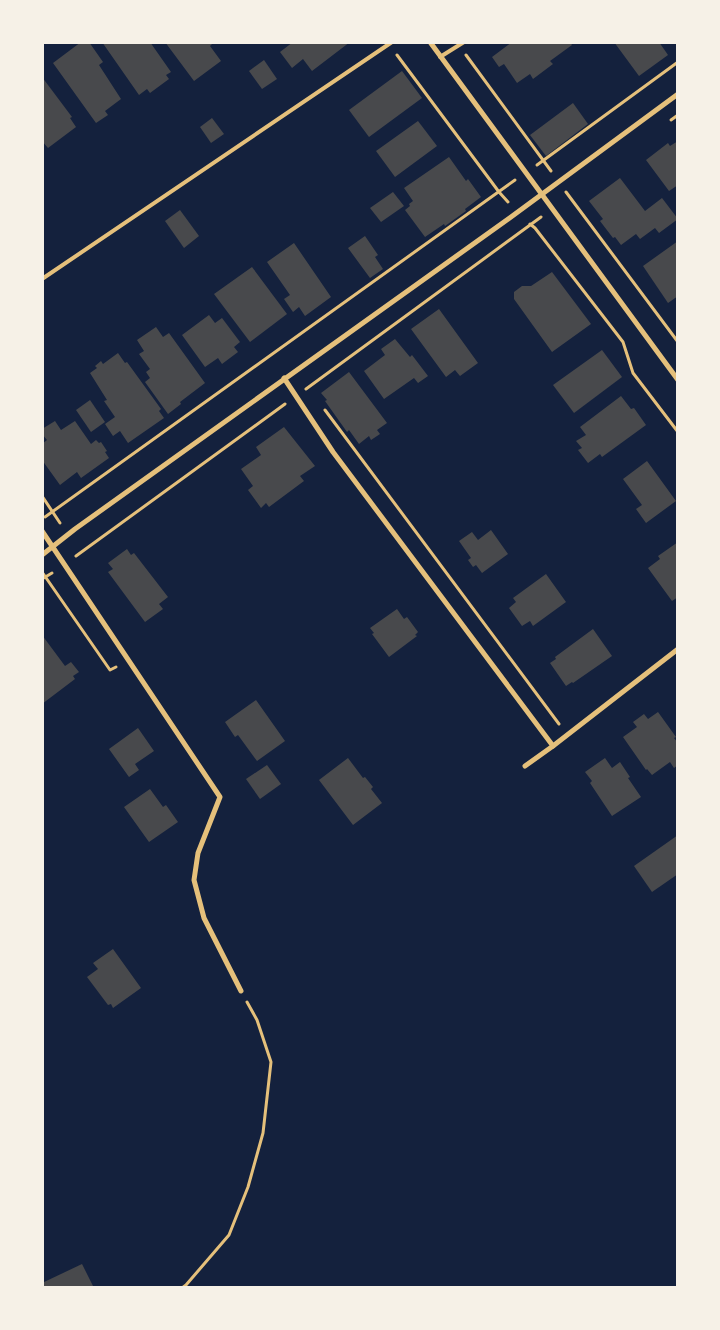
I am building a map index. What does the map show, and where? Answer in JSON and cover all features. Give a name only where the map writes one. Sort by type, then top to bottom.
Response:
[{"type":"street","points":[[430,42],[678,380]]},
{"type":"street","points":[[42,555],[67,534],[517,212],[678,94]]},
{"type":"street","points":[[284,378],[333,452],[554,746]]},
{"type":"street","points":[[42,531],[220,798],[198,853],[194,880],[204,918],[241,991]]},
{"type":"street","points":[[525,766],[554,746],[678,649]]},
{"type":"lane","points":[[440,57],[464,42]]},
{"type":"lane","points":[[42,279],[391,44]]},
{"type":"path","points":[[391,44],[499,192],[535,228],[623,342],[633,373],[678,432]]},
{"type":"path","points":[[42,519],[678,62]]},
{"type":"path","points":[[670,121],[678,115]]},
{"type":"path","points":[[42,579],[531,225],[576,189]]},
{"type":"path","points":[[308,387],[314,395]]},
{"type":"path","points":[[320,403],[567,736]]},
{"type":"path","points":[[42,572],[47,576],[110,670],[128,660]]},
{"type":"path","points":[[182,1288],[229,1235],[248,1187],[263,1133],[271,1062],[257,1020],[241,991]]},
{"type":"building","points":[[81,42],[89,42],[103,62],[99,65],[121,99],[105,111],[108,115],[96,123],[53,63]]},
{"type":"building","points":[[102,42],[150,42],[171,72],[166,75],[169,79],[150,93],[147,89],[139,95]]},
{"type":"building","points":[[165,42],[212,42],[210,46],[221,61],[194,81]]},
{"type":"building","points":[[293,42],[350,42],[312,71],[303,59],[292,68],[280,52]]},
{"type":"building","points":[[512,42],[570,42],[572,45],[550,61],[553,64],[533,79],[530,74],[517,83],[504,64],[499,67],[492,57]]},
{"type":"building","points":[[614,42],[659,42],[668,55],[639,76]]},
{"type":"building","points":[[264,60],[277,79],[262,89],[249,71]]},
{"type":"building","points":[[402,71],[422,98],[369,137],[349,110]]},
{"type":"building","points":[[42,77],[72,117],[70,118],[76,127],[48,148],[42,141]]},
{"type":"building","points":[[573,103],[588,124],[546,156],[530,135]]},
{"type":"building","points":[[212,118],[224,134],[211,143],[200,127]]},
{"type":"building","points":[[418,121],[437,146],[395,177],[376,151]]},
{"type":"building","points":[[678,141],[678,185],[669,191],[646,160],[668,143],[670,146]]},
{"type":"building","points":[[449,157],[466,181],[468,179],[481,197],[445,226],[444,224],[425,237],[405,210],[413,201],[404,188]]},
{"type":"building","points":[[620,178],[645,211],[662,198],[678,219],[659,233],[655,228],[640,239],[636,234],[621,245],[600,221],[603,219],[589,201]]},
{"type":"building","points":[[393,192],[404,206],[381,222],[370,208]]},
{"type":"building","points":[[180,210],[199,236],[184,248],[165,221]]},
{"type":"building","points":[[365,236],[378,255],[375,257],[383,269],[370,278],[348,248]]},
{"type":"building","points":[[678,241],[678,296],[668,303],[643,266]]},
{"type":"building","points":[[294,243],[331,297],[305,316],[299,307],[293,312],[284,299],[290,295],[267,262]]},
{"type":"building","points":[[252,267],[287,314],[250,342],[214,294]]},
{"type":"building","points":[[552,272],[591,324],[552,352],[514,299],[514,292],[522,286],[531,286]]},
{"type":"building","points":[[439,309],[478,363],[460,376],[455,370],[446,377],[411,329]]},
{"type":"building","points":[[209,315],[215,323],[222,318],[240,342],[234,347],[238,352],[222,364],[218,358],[205,367],[182,335]]},
{"type":"building","points":[[156,327],[163,337],[169,333],[205,383],[168,414],[145,382],[150,378],[146,372],[150,369],[139,354],[144,351],[137,340]]},
{"type":"building","points":[[395,339],[410,357],[412,355],[428,376],[418,383],[414,378],[384,399],[364,371],[385,355],[381,349]]},
{"type":"building","points":[[602,350],[622,377],[574,413],[553,385]]},
{"type":"building","points":[[118,353],[125,363],[127,362],[161,409],[159,411],[164,418],[128,443],[120,431],[113,436],[105,424],[115,417],[104,401],[107,400],[90,373],[97,368],[95,366],[101,361],[103,364]]},
{"type":"building","points":[[349,372],[387,423],[377,430],[380,434],[371,440],[369,436],[359,444],[349,430],[347,432],[321,393]]},
{"type":"building","points":[[621,396],[631,409],[634,408],[646,425],[602,457],[600,454],[588,463],[578,450],[582,448],[576,441],[586,435],[580,427]]},
{"type":"building","points":[[90,400],[105,422],[91,432],[76,410]]},
{"type":"building","points":[[55,421],[61,430],[75,421],[91,444],[96,440],[99,443],[101,442],[109,458],[81,478],[77,472],[60,485],[42,460],[42,444],[47,440],[42,434],[42,429]]},
{"type":"building","points":[[284,427],[315,466],[300,476],[304,481],[269,507],[266,503],[261,508],[248,490],[253,486],[241,469],[261,455],[256,447]]},
{"type":"building","points":[[647,461],[676,501],[646,523],[636,509],[642,505],[623,479]]},
{"type":"building","points":[[491,530],[508,554],[482,573],[476,565],[473,567],[468,560],[471,558],[459,541],[472,532],[478,540]]},
{"type":"building","points":[[678,542],[678,597],[672,601],[648,568],[660,559],[658,556]]},
{"type":"building","points":[[127,549],[131,555],[134,553],[168,597],[159,604],[163,609],[145,622],[108,572],[113,569],[108,563]]},
{"type":"building","points":[[546,574],[566,602],[533,626],[530,621],[522,626],[509,608],[516,602],[513,598]]},
{"type":"building","points":[[397,609],[404,619],[407,617],[418,632],[415,635],[417,636],[389,657],[372,634],[374,633],[370,628]]},
{"type":"building","points":[[593,629],[612,656],[566,686],[550,663],[556,659],[555,657]]},
{"type":"building","points":[[42,635],[65,666],[71,662],[79,672],[73,676],[75,679],[42,704]]},
{"type":"building","points":[[256,700],[285,741],[257,761],[238,735],[235,737],[225,722]]},
{"type":"building","points":[[658,712],[676,737],[674,738],[678,743],[678,765],[674,768],[670,762],[652,775],[646,770],[623,737],[637,727],[633,722],[644,714],[648,719]]},
{"type":"building","points":[[138,728],[154,751],[135,764],[139,770],[129,777],[109,749]]},
{"type":"building","points":[[348,758],[363,778],[365,777],[373,787],[371,789],[382,803],[353,825],[319,780]]},
{"type":"building","points":[[605,758],[612,768],[620,762],[641,797],[612,816],[585,772]]},
{"type":"building","points":[[267,765],[281,784],[260,799],[246,779]]},
{"type":"building","points":[[150,789],[163,807],[166,805],[178,822],[149,842],[124,807]]},
{"type":"building","points":[[678,835],[678,874],[652,892],[634,866]]},
{"type":"building","points":[[113,949],[141,988],[113,1008],[111,1004],[108,1005],[87,977],[98,969],[93,963]]},
{"type":"building","points":[[82,1264],[94,1288],[42,1288],[42,1283]]}]
